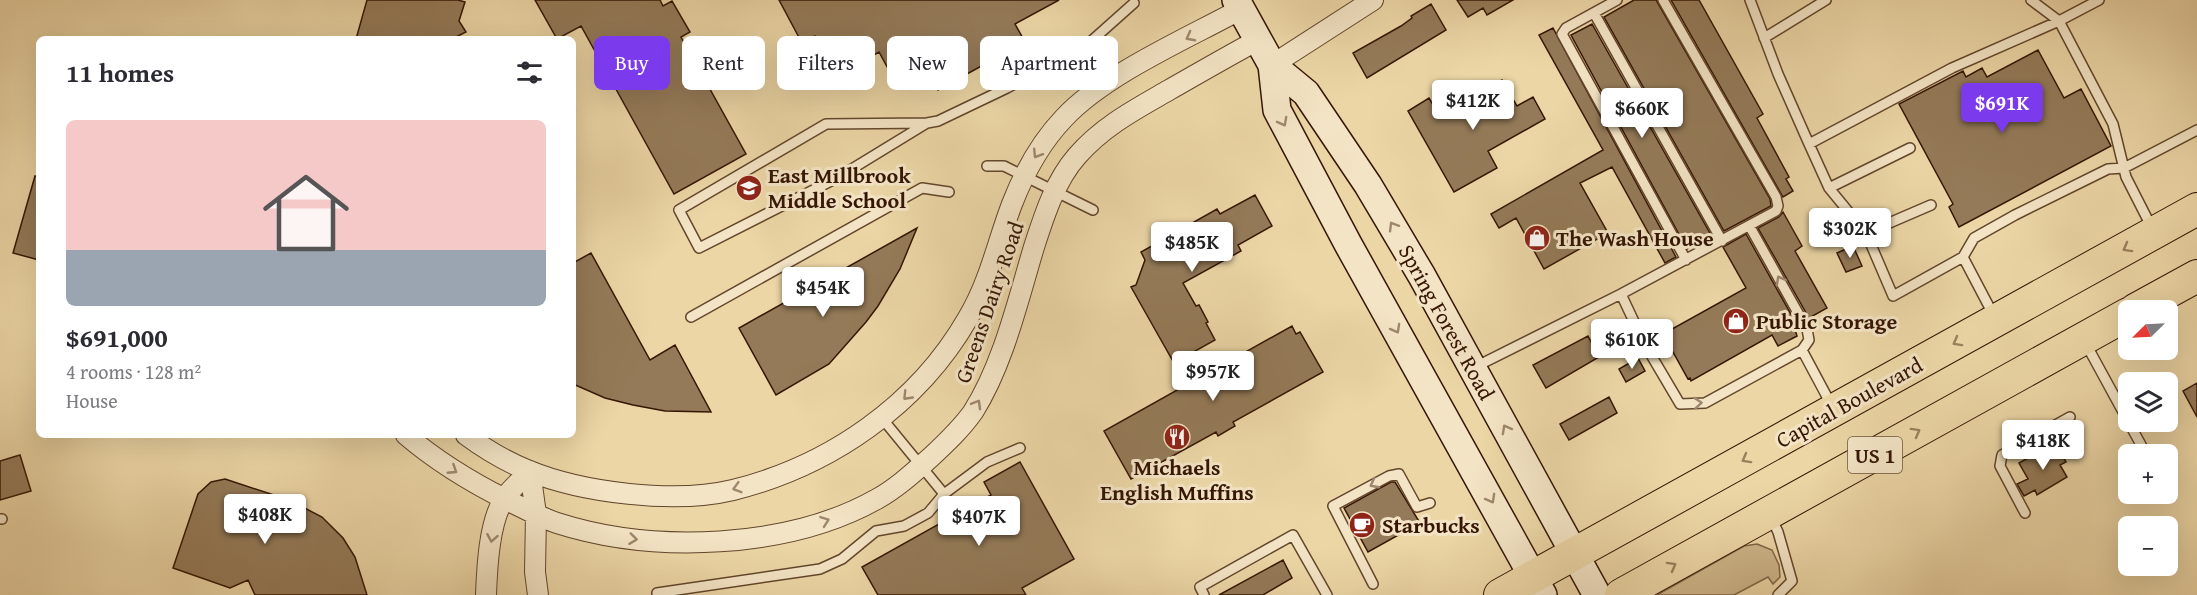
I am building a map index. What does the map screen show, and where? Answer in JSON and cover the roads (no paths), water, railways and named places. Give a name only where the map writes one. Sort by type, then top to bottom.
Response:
[{"type":"highway","name":"Capital Boulevard","points":[[1500,595],[1538,586],[1575,554],[2197,209]]},
{"type":"highway","points":[[2153,300],[2197,276]]},
{"type":"highway","name":"US 1","points":[[1621,595],[2118,320]]},
{"type":"main road","name":"Spring Forest Road","points":[[1239,5],[1272,65],[1306,93],[1352,160],[1399,236],[1597,595]]},
{"type":"main road","name":"Spring Forest Road","points":[[1272,65],[1277,110],[1348,244],[1538,586]]},
{"type":"street","points":[[1272,65],[1373,0]]},
{"type":"street","name":"Greens Dairy Road","points":[[471,438],[503,459],[530,471],[580,486],[632,493],[697,495],[732,490],[814,461],[853,439],[899,404],[938,362],[969,317],[990,273],[1011,206],[1024,175],[1046,140],[1065,116],[1096,91],[1239,5]]},
{"type":"street","name":"Greens Dairy Road","points":[[409,438],[432,458],[481,488],[555,523],[629,539],[675,543],[727,542],[807,526],[855,510],[901,484],[957,432],[973,412],[1001,352],[1043,218],[1063,175],[1077,156],[1099,134],[1122,117],[1258,40]]},
{"type":"street","points":[[486,595],[487,565],[495,522],[504,499],[530,471]]},
{"type":"street","points":[[530,471],[536,514],[538,595]]},
{"type":"lane","points":[[1617,0],[1566,28],[1562,34],[1686,260]]},
{"type":"lane","points":[[1473,368],[1621,294],[1750,227],[1776,211],[1778,206],[1776,197],[1664,0]]},
{"type":"lane","points":[[1750,0],[1764,38],[1829,188],[1866,233],[1893,296],[1963,257],[1974,238],[2015,215],[2108,169],[2124,168],[2197,130]]},
{"type":"lane","points":[[1764,38],[1808,4],[1826,0]]},
{"type":"lane","points":[[2031,0],[2059,21],[2113,124],[2126,177],[2155,233]]},
{"type":"lane","points":[[1809,144],[1952,68],[2059,21],[2099,0]]},
{"type":"lane","points":[[927,123],[837,178],[699,248],[679,210],[826,124],[938,121],[997,93],[1088,44],[1135,1]]},
{"type":"lane","points":[[1594,13],[1722,241]]},
{"type":"lane","points":[[1829,188],[1910,148]]},
{"type":"lane","points":[[987,166],[1004,166],[1093,210]]},
{"type":"lane","points":[[690,317],[922,188],[949,192]]},
{"type":"lane","points":[[1866,233],[1931,205]]},
{"type":"lane","points":[[1621,294],[1644,343],[1680,404],[1705,404],[1802,350],[1809,340],[1807,329],[1750,227]]},
{"type":"lane","points":[[1963,257],[1996,321]]},
{"type":"lane","points":[[2084,339],[2141,444]]},
{"type":"lane","points":[[1802,350],[1834,411]]},
{"type":"lane","points":[[881,417],[944,494]]},
{"type":"lane","points":[[2025,513],[2000,466],[2002,455],[2070,417]]},
{"type":"lane","points":[[657,593],[820,569],[843,559],[876,531],[904,526],[928,513],[944,494],[987,462],[1020,448]]},
{"type":"lane","points":[[1373,584],[1333,506],[1389,476],[1399,474],[1417,507],[1430,503]]},
{"type":"lane","points":[[1769,513],[1778,532],[1792,581],[1778,595]]},
{"type":"lane","points":[[1204,595],[1200,587],[1293,535],[1326,595]]},
{"type":"place","name":"East Millbrook Middle School","points":[[749,188]]},
{"type":"place","name":"The Wash House","points":[[1537,238]]},
{"type":"place","name":"Public Storage","points":[[1736,321]]},
{"type":"place","name":"Michaels English Muffins","points":[[1177,437]]},
{"type":"place","name":"Starbucks","points":[[1362,525]]}]
